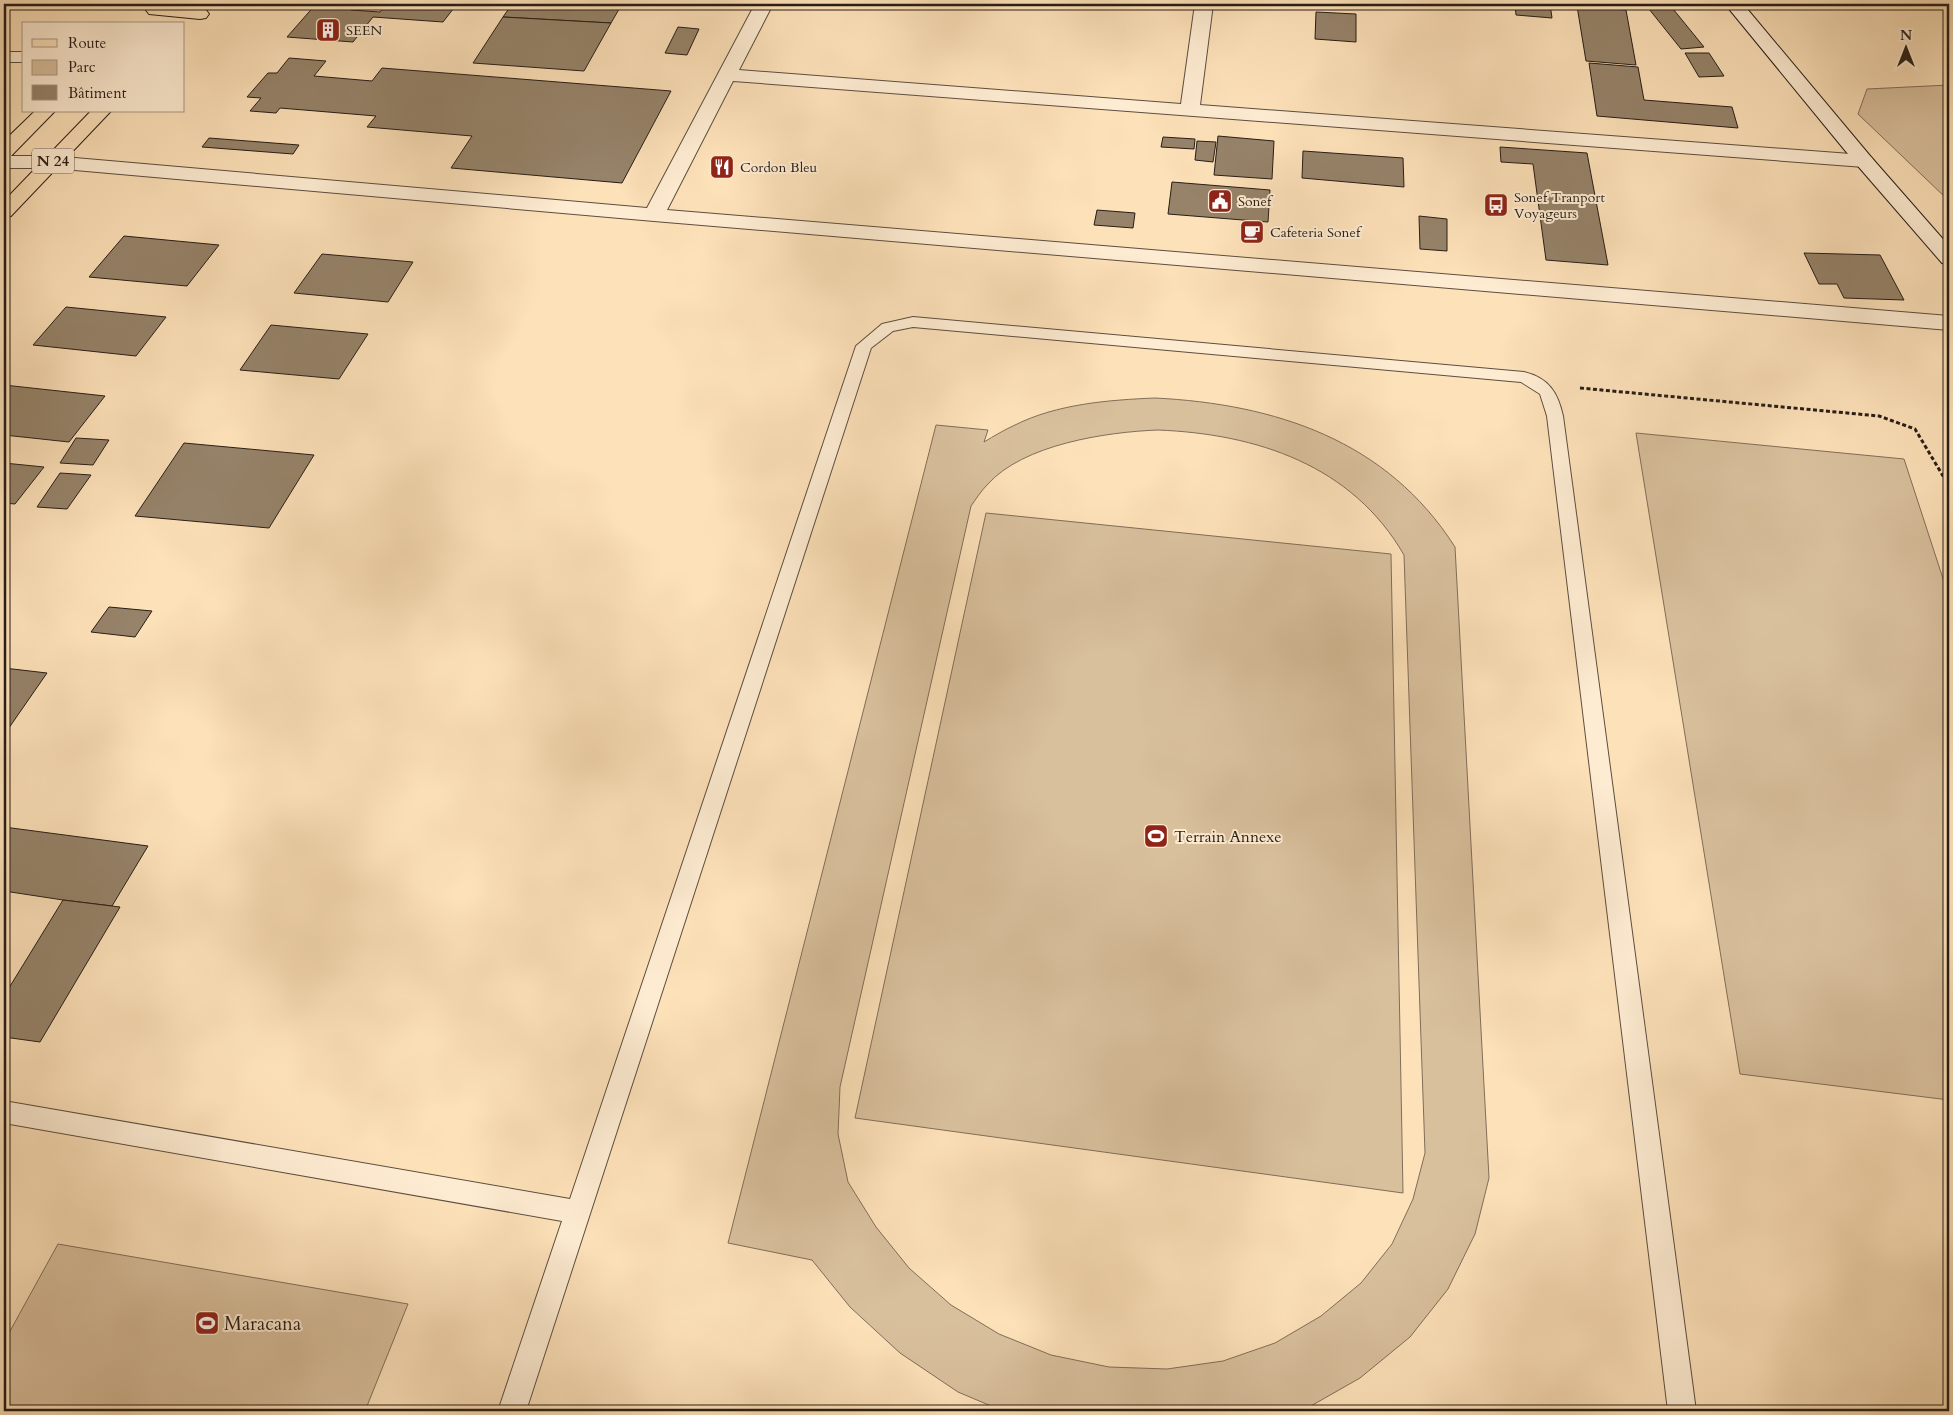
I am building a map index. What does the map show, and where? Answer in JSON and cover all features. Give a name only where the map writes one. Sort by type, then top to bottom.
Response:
[{"type":"main road","points":[[154,11],[206,9]]},
{"type":"main road","points":[[185,29],[206,9]]},
{"type":"main road","name":"N 24","points":[[4,152],[45,112]]},
{"type":"main road","name":"N 24","points":[[4,212],[101,112]]},
{"type":"street","points":[[654,215],[764,4]]},
{"type":"street","points":[[1190,110],[1204,4]]},
{"type":"street","points":[[1734,4],[1864,161],[1949,259]]},
{"type":"street","points":[[4,57],[22,57]]},
{"type":"street","points":[[727,76],[1864,161]]},
{"type":"street","points":[[4,162],[52,162],[654,215],[1949,323]]},
{"type":"lane","points":[[512,1411],[864,346],[888,327],[913,322],[1524,376],[1542,385],[1550,398],[1555,416],[1682,1411]]},
{"type":"lane","points":[[4,1112],[578,1212]]},
{"type":"path","points":[[1542,385],[1879,416],[1914,429],[1949,486]]},
{"type":"green space","points":[[1949,85],[1949,199],[1858,114],[1867,89]]},
{"type":"green space","points":[[1155,398],[1200,402],[1243,409],[1285,420],[1324,435],[1362,454],[1396,479],[1428,510],[1455,547],[1489,1178],[1475,1234],[1448,1289],[1410,1337],[1360,1378],[1302,1411],[1003,1411],[958,1392],[900,1353],[850,1307],[812,1260],[728,1243],[936,425],[988,430],[984,442],[1015,425],[1048,412],[1083,404]],"holes":[[[1158,430],[1195,433],[1231,439],[1266,448],[1299,460],[1329,477],[1358,498],[1383,524],[1404,555],[1425,1153],[1413,1199],[1392,1244],[1361,1283],[1321,1316],[1275,1343],[1223,1361],[1167,1369],[1109,1367],[1051,1355],[999,1334],[951,1305],[909,1268],[876,1227],[848,1182],[838,1134],[840,1087],[971,506],[985,487],[1003,471],[1022,459],[1043,450],[1091,437],[1137,431]]]},
{"type":"green space","points":[[1636,433],[1904,459],[1949,597],[1949,1100],[1740,1074]]},
{"type":"green space","name":"Terrain Annexe","points":[[986,513],[1391,554],[1403,1193],[855,1118]]},
{"type":"green space","name":"Maracana","points":[[58,1244],[408,1304],[365,1411],[4,1411],[4,1342]]},
{"type":"building","name":"SEEN","points":[[316,4],[356,4],[351,10],[380,12],[386,4],[457,4],[443,22],[373,17],[353,42],[287,37]]},
{"type":"building","points":[[512,4],[622,4],[611,23],[503,17]]},
{"type":"building","points":[[1515,4],[1550,4],[1552,18],[1516,15]]},
{"type":"building","points":[[1645,4],[1669,4],[1704,47],[1681,49]]},
{"type":"building","points":[[1577,6],[1626,10],[1636,65],[1586,61]]},
{"type":"building","points":[[1316,12],[1356,14],[1356,42],[1315,39]]},
{"type":"building","points":[[503,17],[611,23],[584,71],[473,63]]},
{"type":"building","points":[[678,27],[699,29],[687,55],[665,53]]},
{"type":"building","points":[[1685,53],[1709,53],[1724,76],[1699,77]]},
{"type":"building","points":[[289,58],[326,61],[314,76],[372,81],[382,68],[671,91],[622,183],[451,168],[472,136],[367,127],[376,116],[280,108],[276,113],[250,111],[261,98],[247,97],[268,73],[277,73]]},
{"type":"building","points":[[1589,63],[1638,67],[1644,100],[1732,107],[1738,128],[1597,116]]},
{"type":"building","points":[[1218,136],[1274,141],[1272,179],[1214,175]]},
{"type":"building","points":[[1163,137],[1195,139],[1194,149],[1161,147]]},
{"type":"building","points":[[209,138],[299,145],[293,154],[202,147]]},
{"type":"building","points":[[1197,141],[1216,142],[1213,162],[1195,160]]},
{"type":"building","points":[[1500,147],[1587,153],[1608,265],[1546,260],[1533,164],[1501,162]]},
{"type":"building","points":[[1303,151],[1403,158],[1404,187],[1302,178]]},
{"type":"building","points":[[1172,182],[1270,190],[1268,222],[1168,214]]},
{"type":"building","points":[[1097,210],[1135,213],[1133,228],[1094,225]]},
{"type":"building","points":[[1419,216],[1447,219],[1447,251],[1420,249]]},
{"type":"building","points":[[124,236],[219,245],[187,286],[89,277]]},
{"type":"building","points":[[1804,253],[1880,255],[1904,300],[1844,298],[1837,284],[1819,284]]},
{"type":"building","points":[[322,254],[413,262],[388,302],[294,293]]},
{"type":"building","points":[[66,307],[166,317],[136,356],[33,345]]},
{"type":"building","points":[[271,325],[368,334],[339,379],[240,370]]},
{"type":"building","points":[[4,385],[105,396],[69,442],[4,435]]},
{"type":"building","points":[[76,438],[109,440],[93,465],[60,463]]},
{"type":"building","points":[[184,443],[314,455],[269,528],[135,516]]},
{"type":"building","points":[[4,463],[44,467],[15,504],[4,503]]},
{"type":"building","points":[[60,473],[91,475],[67,509],[37,507]]},
{"type":"building","points":[[109,607],[152,611],[135,637],[91,632]]},
{"type":"building","points":[[4,668],[47,673],[4,735]]},
{"type":"building","points":[[4,827],[148,846],[112,906],[63,900],[4,891]]},
{"type":"building","points":[[63,900],[120,907],[40,1042],[4,1037],[4,996]]},
{"type":"place","name":"SEEN","points":[[328,30]]},
{"type":"place","name":"Cordon Bleu","points":[[722,167]]},
{"type":"place","name":"Sonef","points":[[1220,201]]},
{"type":"place","name":"Sonef Tranport Voyageurs","points":[[1496,205]]},
{"type":"place","name":"Cafeteria Sonef","points":[[1252,232]]},
{"type":"place","name":"Terrain Annexe","points":[[1156,836]]},
{"type":"place","name":"Maracana","points":[[207,1323]]}]
